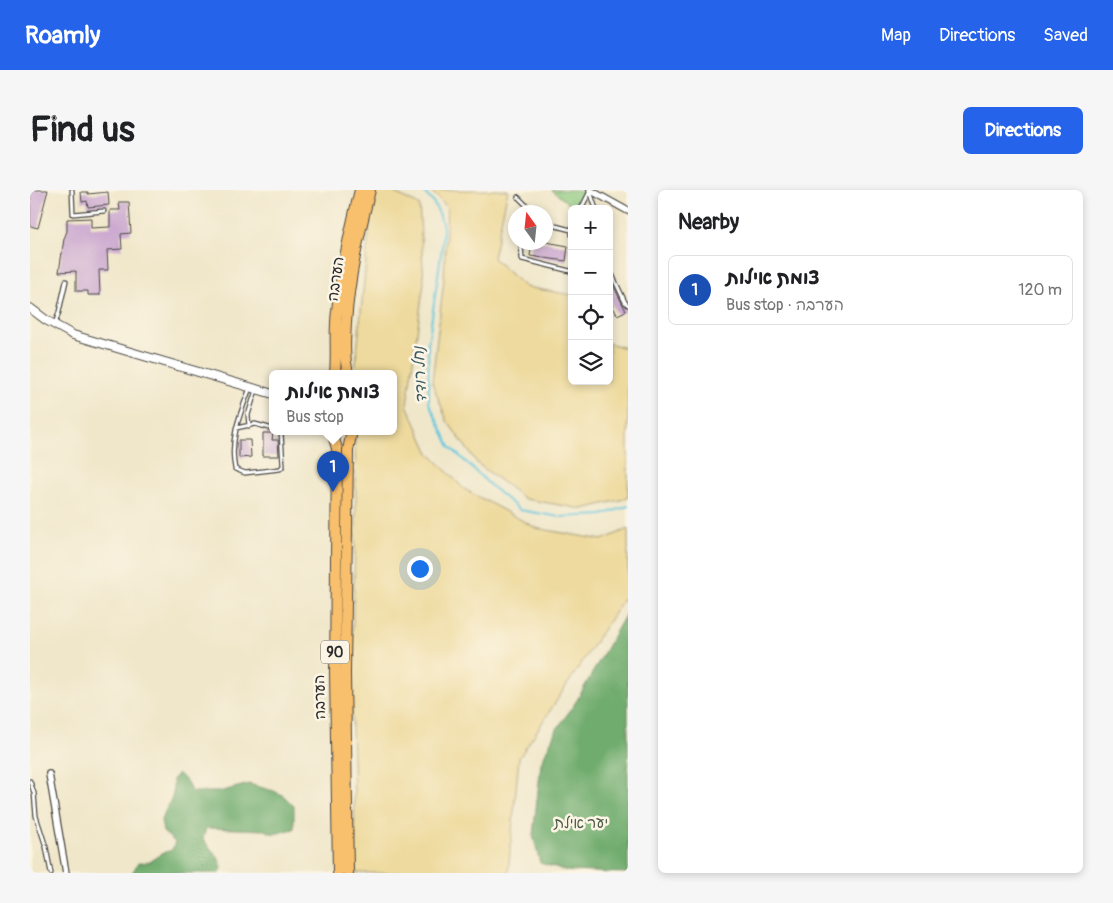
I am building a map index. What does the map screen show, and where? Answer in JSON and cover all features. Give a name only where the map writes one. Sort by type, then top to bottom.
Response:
[{"type":"highway","name":"הערבה","points":[[335,370],[336,314],[340,284],[360,190]]},
{"type":"highway","name":"הערבה","points":[[348,370],[345,338],[354,255],[370,190]]},
{"type":"highway","name":"הערבה","points":[[333,435],[337,449],[335,673],[338,873]]},
{"type":"highway","name":"הערבה","points":[[348,873],[346,674],[348,450],[351,435]]},
{"type":"street","points":[[590,190],[628,211]]},
{"type":"street","points":[[30,308],[54,325],[73,335],[269,393]]},
{"type":"street","points":[[49,774],[66,873]]},
{"type":"lane","points":[[72,190],[73,214],[104,212]]},
{"type":"lane","points":[[583,205],[590,190]]},
{"type":"lane","points":[[590,190],[595,205]]},
{"type":"lane","points":[[518,197],[527,205]]},
{"type":"lane","points":[[553,224],[568,230]]},
{"type":"lane","points":[[521,250],[522,259],[568,270]]},
{"type":"lane","points":[[613,276],[625,302],[628,304]]},
{"type":"lane","points":[[54,325],[66,281]]},
{"type":"lane","points":[[248,426],[253,388]]},
{"type":"lane","points":[[253,388],[236,428],[233,442],[236,469],[245,473],[280,469],[282,466],[281,435]]},
{"type":"lane","points":[[236,428],[256,424],[269,428]]},
{"type":"lane","points":[[30,780],[34,793],[36,816],[46,847],[51,873]]},
{"type":"green space","points":[[552,190],[577,190],[583,193],[578,205],[570,205]]},
{"type":"green space","name":"יער אילת","points":[[628,610],[628,873],[566,871],[540,863],[533,835],[541,763],[555,732],[577,700]]},
{"type":"green space","points":[[177,774],[183,777],[191,792],[219,792],[249,784],[274,791],[284,796],[294,806],[294,829],[273,833],[265,830],[206,828],[203,839],[219,859],[222,868],[219,873],[132,873],[138,863],[150,862],[162,853],[172,850],[175,842],[163,832],[161,820],[173,795],[173,779]]},
{"type":"sand","points":[[373,190],[389,190],[419,205],[424,282],[407,405],[429,453],[464,489],[536,528],[602,540],[628,529],[628,592],[519,758],[508,873],[356,873],[351,682],[356,514],[355,435],[397,435],[397,370],[355,370]]},
{"type":"sand","points":[[430,190],[508,190],[493,258],[525,287],[568,294],[568,385],[613,385],[613,344],[628,349],[628,498],[583,509],[525,499],[478,464],[447,421],[432,382],[444,279],[447,207]]},
{"type":"building","points":[[30,190],[48,190],[38,228],[30,226]]},
{"type":"building","points":[[81,192],[88,192],[88,194],[108,192],[109,205],[88,207],[87,201],[82,202]]},
{"type":"building","points":[[119,202],[129,202],[131,233],[121,234],[122,249],[107,250],[108,270],[99,270],[100,295],[88,295],[88,291],[76,291],[76,271],[59,272],[67,231],[67,219],[91,218],[91,228],[110,227],[110,210],[120,210]]},
{"type":"building","points":[[553,243],[568,246],[566,261],[530,256],[531,250],[553,250]]},
{"type":"building","points":[[613,285],[626,311],[617,315],[613,306]]},
{"type":"building","points":[[263,433],[269,433],[269,435],[273,435],[272,440],[278,440],[279,456],[263,456]]},
{"type":"building","points":[[239,440],[250,440],[251,457],[239,458]]},
{"type":"waterway","name":"נחל רודד","points":[[422,190],[433,202],[443,227],[442,248],[428,344],[429,403],[450,447],[491,486],[520,510],[560,517],[602,515],[628,506]]},
{"type":"place","name":"צומת אילות","points":[[333,492]]}]
